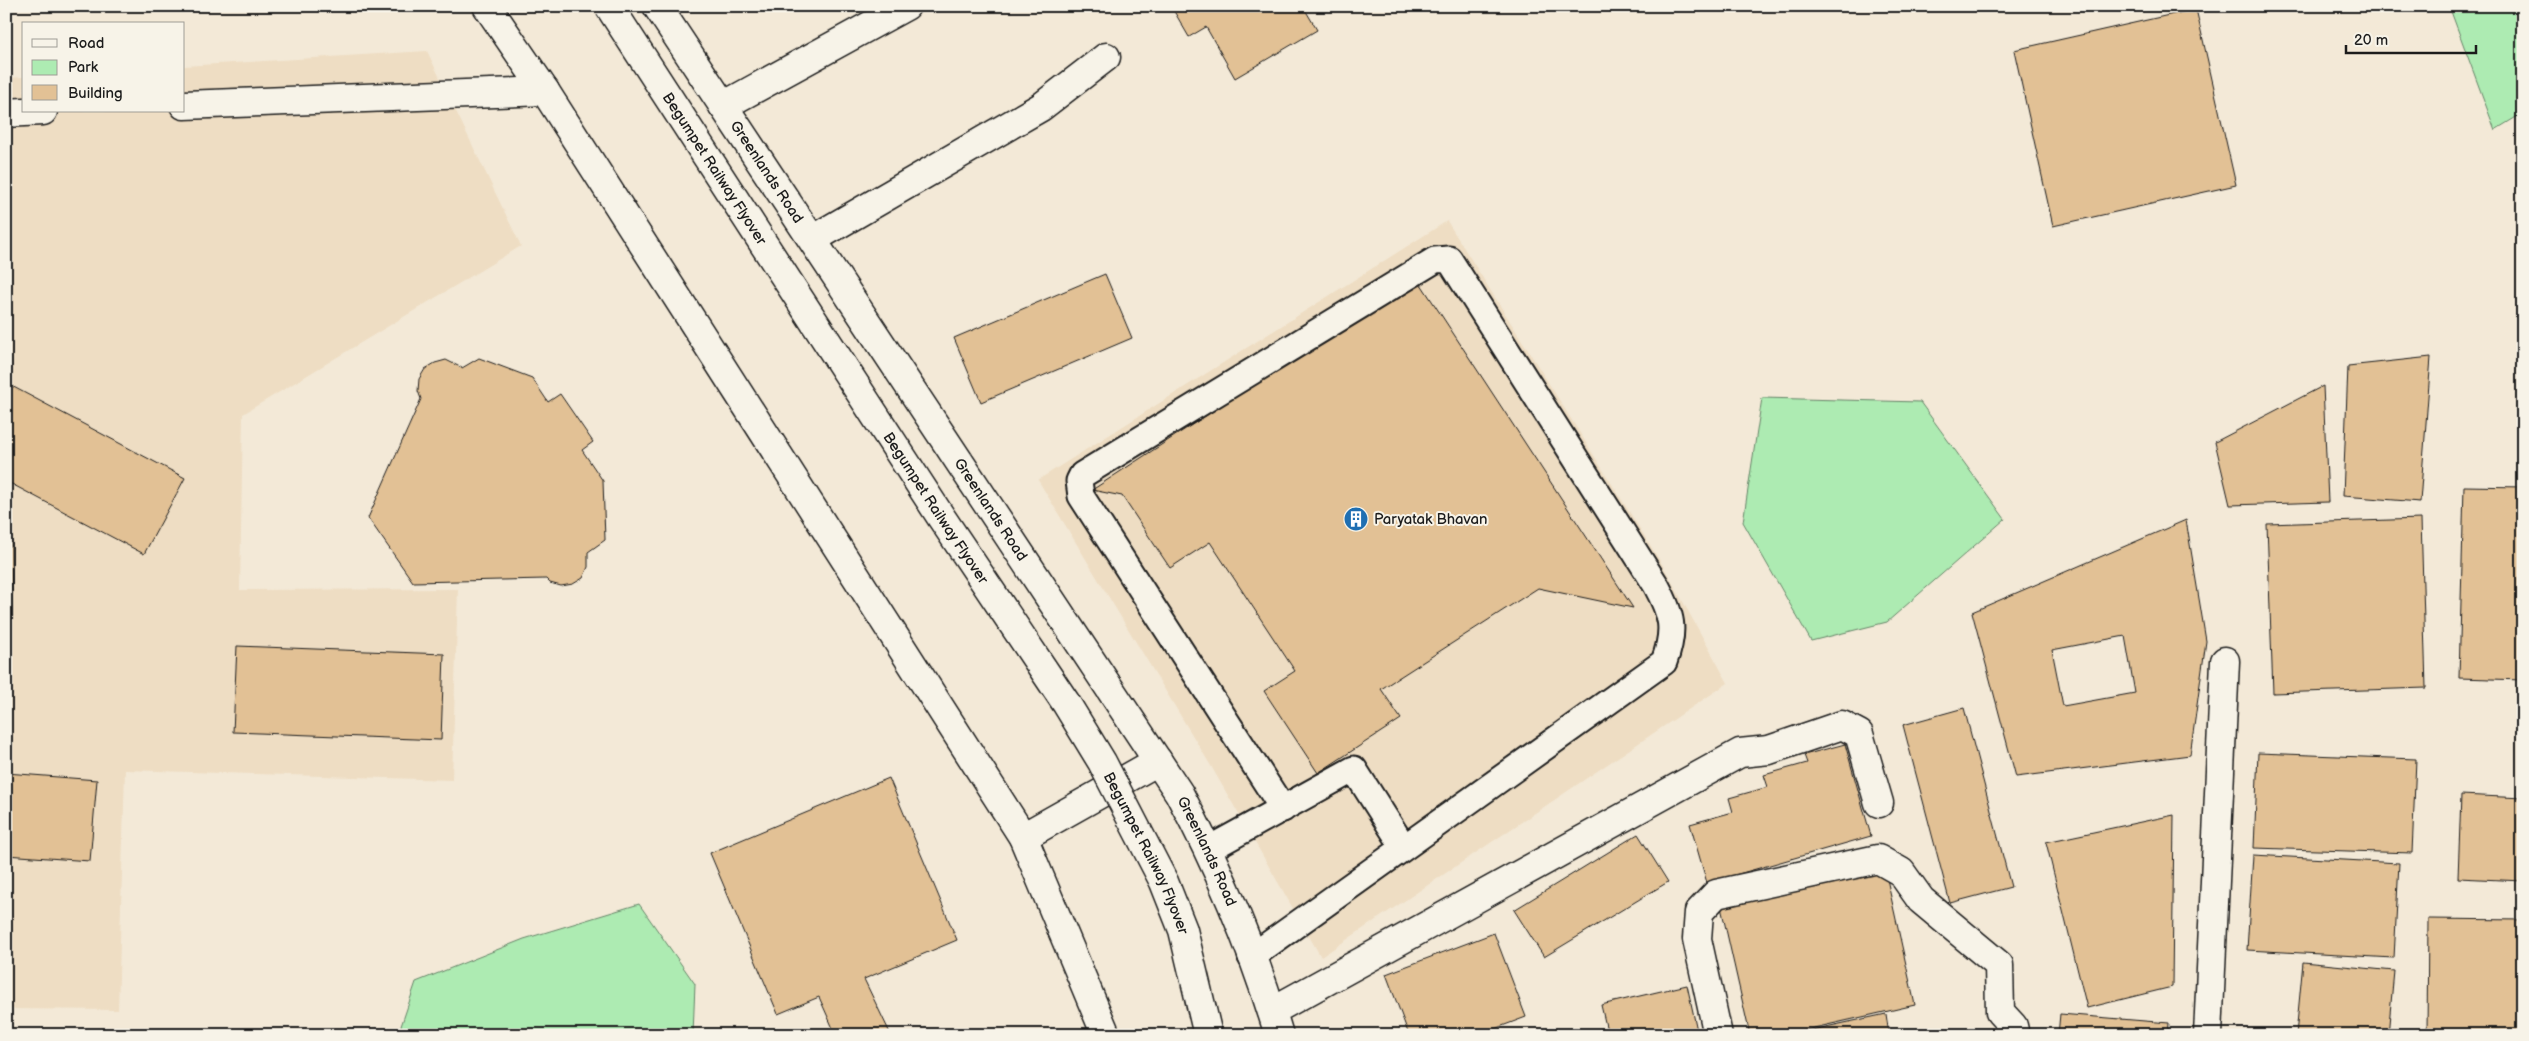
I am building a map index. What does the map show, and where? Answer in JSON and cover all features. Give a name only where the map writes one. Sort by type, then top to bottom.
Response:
[{"type":"street","points":[[487,6],[545,91],[1023,837],[1106,1035]]},
{"type":"street","name":"Begumpet Railway Flyover","points":[[609,6],[936,509],[1066,703],[1102,762],[1164,882],[1184,930],[1208,1035]]},
{"type":"street","name":"Greenlands Road","points":[[657,6],[1179,793],[1209,849],[1275,1023]]},
{"type":"street","points":[[723,106],[906,6]]},
{"type":"street","points":[[813,239],[1041,107],[1106,58]]},
{"type":"street","points":[[185,106],[545,91]]},
{"type":"street","points":[[6,113],[24,112]]},
{"type":"street","points":[[2208,1035],[2225,661]]},
{"type":"street","points":[[1275,1023],[1740,754],[1769,750],[1842,725],[1859,734],[1879,803]]},
{"type":"street","points":[[1023,837],[1158,762]]},
{"type":"street","points":[[1718,1035],[1697,939],[1699,912],[1716,894],[1878,859],[1901,872],[1921,900],[1999,965],[2000,1012],[2013,1026],[2016,1035]]},
{"type":"lane","points":[[1251,957],[1403,846],[1664,662],[1672,639],[1669,608],[1656,585],[1449,260],[1434,260],[1082,475],[1079,481],[1081,496],[1283,809]]},
{"type":"lane","points":[[1209,849],[1354,769],[1403,846]]},
{"type":"shaded area","points":[[427,51],[521,246],[243,414],[240,590],[458,589],[452,780],[125,770],[118,1010],[6,1009],[6,78],[22,77],[22,112],[185,112],[185,66]]},
{"type":"shaded area","points":[[1447,221],[1662,564],[1728,683],[1321,957],[1211,766],[1038,480]]},
{"type":"green space","points":[[2449,6],[2523,6],[2523,113],[2495,130]]},
{"type":"green space","points":[[1762,398],[1920,402],[2005,519],[1887,622],[1811,641],[1743,522]]},
{"type":"green space","points":[[639,904],[695,984],[693,1035],[398,1035],[416,982],[524,939]]},
{"type":"building","points":[[1171,6],[1303,6],[1317,30],[1235,78],[1206,27],[1189,37]]},
{"type":"building","points":[[2196,9],[2236,185],[2053,226],[2014,50]]},
{"type":"building","points":[[1105,274],[1132,338],[981,402],[954,338]]},
{"type":"building","name":"Paryatak Bhavan","points":[[1417,278],[1633,608],[1538,588],[1381,689],[1401,719],[1318,773],[1264,691],[1295,671],[1210,542],[1170,568],[1122,496],[1092,490]]},
{"type":"building","points":[[2431,357],[2420,502],[2343,496],[2348,366]]},
{"type":"building","points":[[479,358],[532,378],[548,402],[560,394],[593,442],[582,450],[603,481],[605,540],[588,552],[588,567],[583,578],[573,584],[561,586],[550,583],[546,579],[413,582],[368,518],[421,399],[418,391],[419,379],[425,369],[435,363],[446,360],[462,368]]},
{"type":"building","points":[[6,383],[185,478],[144,554],[6,481]]},
{"type":"building","points":[[2323,386],[2328,502],[2230,505],[2215,442]]},
{"type":"building","points":[[2464,486],[2523,487],[2523,680],[2459,678]]},
{"type":"building","points":[[2421,519],[2426,688],[2273,693],[2267,524]]},
{"type":"building","points":[[2186,520],[2206,641],[2190,755],[2016,777],[1972,612]],"holes":[[[2125,636],[2135,693],[2063,706],[2052,650]]]},
{"type":"building","points":[[6,542],[11,542],[12,618],[6,619]]},
{"type":"building","points":[[237,646],[444,654],[441,740],[233,732]]},
{"type":"building","points":[[1964,708],[2011,887],[1950,903],[1903,725]]},
{"type":"building","points":[[1845,744],[1871,836],[1707,883],[1690,824],[1733,812],[1729,798],[1768,787],[1764,775],[1807,763],[1804,755]]},
{"type":"building","points":[[2258,753],[2416,759],[2412,853],[2254,848]]},
{"type":"building","points":[[6,773],[97,780],[90,861],[6,855]]},
{"type":"building","points":[[889,778],[957,940],[864,979],[891,1035],[836,1035],[819,997],[778,1014],[710,853]]},
{"type":"building","points":[[2461,795],[2523,798],[2523,881],[2458,878]]},
{"type":"building","points":[[2174,815],[2172,987],[2087,1008],[2046,842]]},
{"type":"building","points":[[1638,834],[1668,882],[1544,957],[1514,910]]},
{"type":"building","points":[[2253,855],[2399,863],[2394,958],[2247,950]]},
{"type":"building","points":[[1885,870],[1915,1005],[1783,1035],[1750,1035],[1721,907]]},
{"type":"building","points":[[2428,919],[2523,920],[2523,1035],[2427,1035]]},
{"type":"building","points":[[1494,933],[1526,1017],[1478,1035],[1409,1035],[1386,974]]},
{"type":"building","points":[[2303,962],[2394,971],[2388,1035],[2296,1035]]},
{"type":"building","points":[[1687,985],[1698,1035],[1608,1035],[1601,1005]]},
{"type":"building","points":[[1886,1014],[1889,1035],[1789,1035]]},
{"type":"building","points":[[2060,1014],[2169,1023],[2168,1035],[2058,1035]]},
{"type":"place","name":"Paryatak Bhavan","points":[[1356,519]]}]
